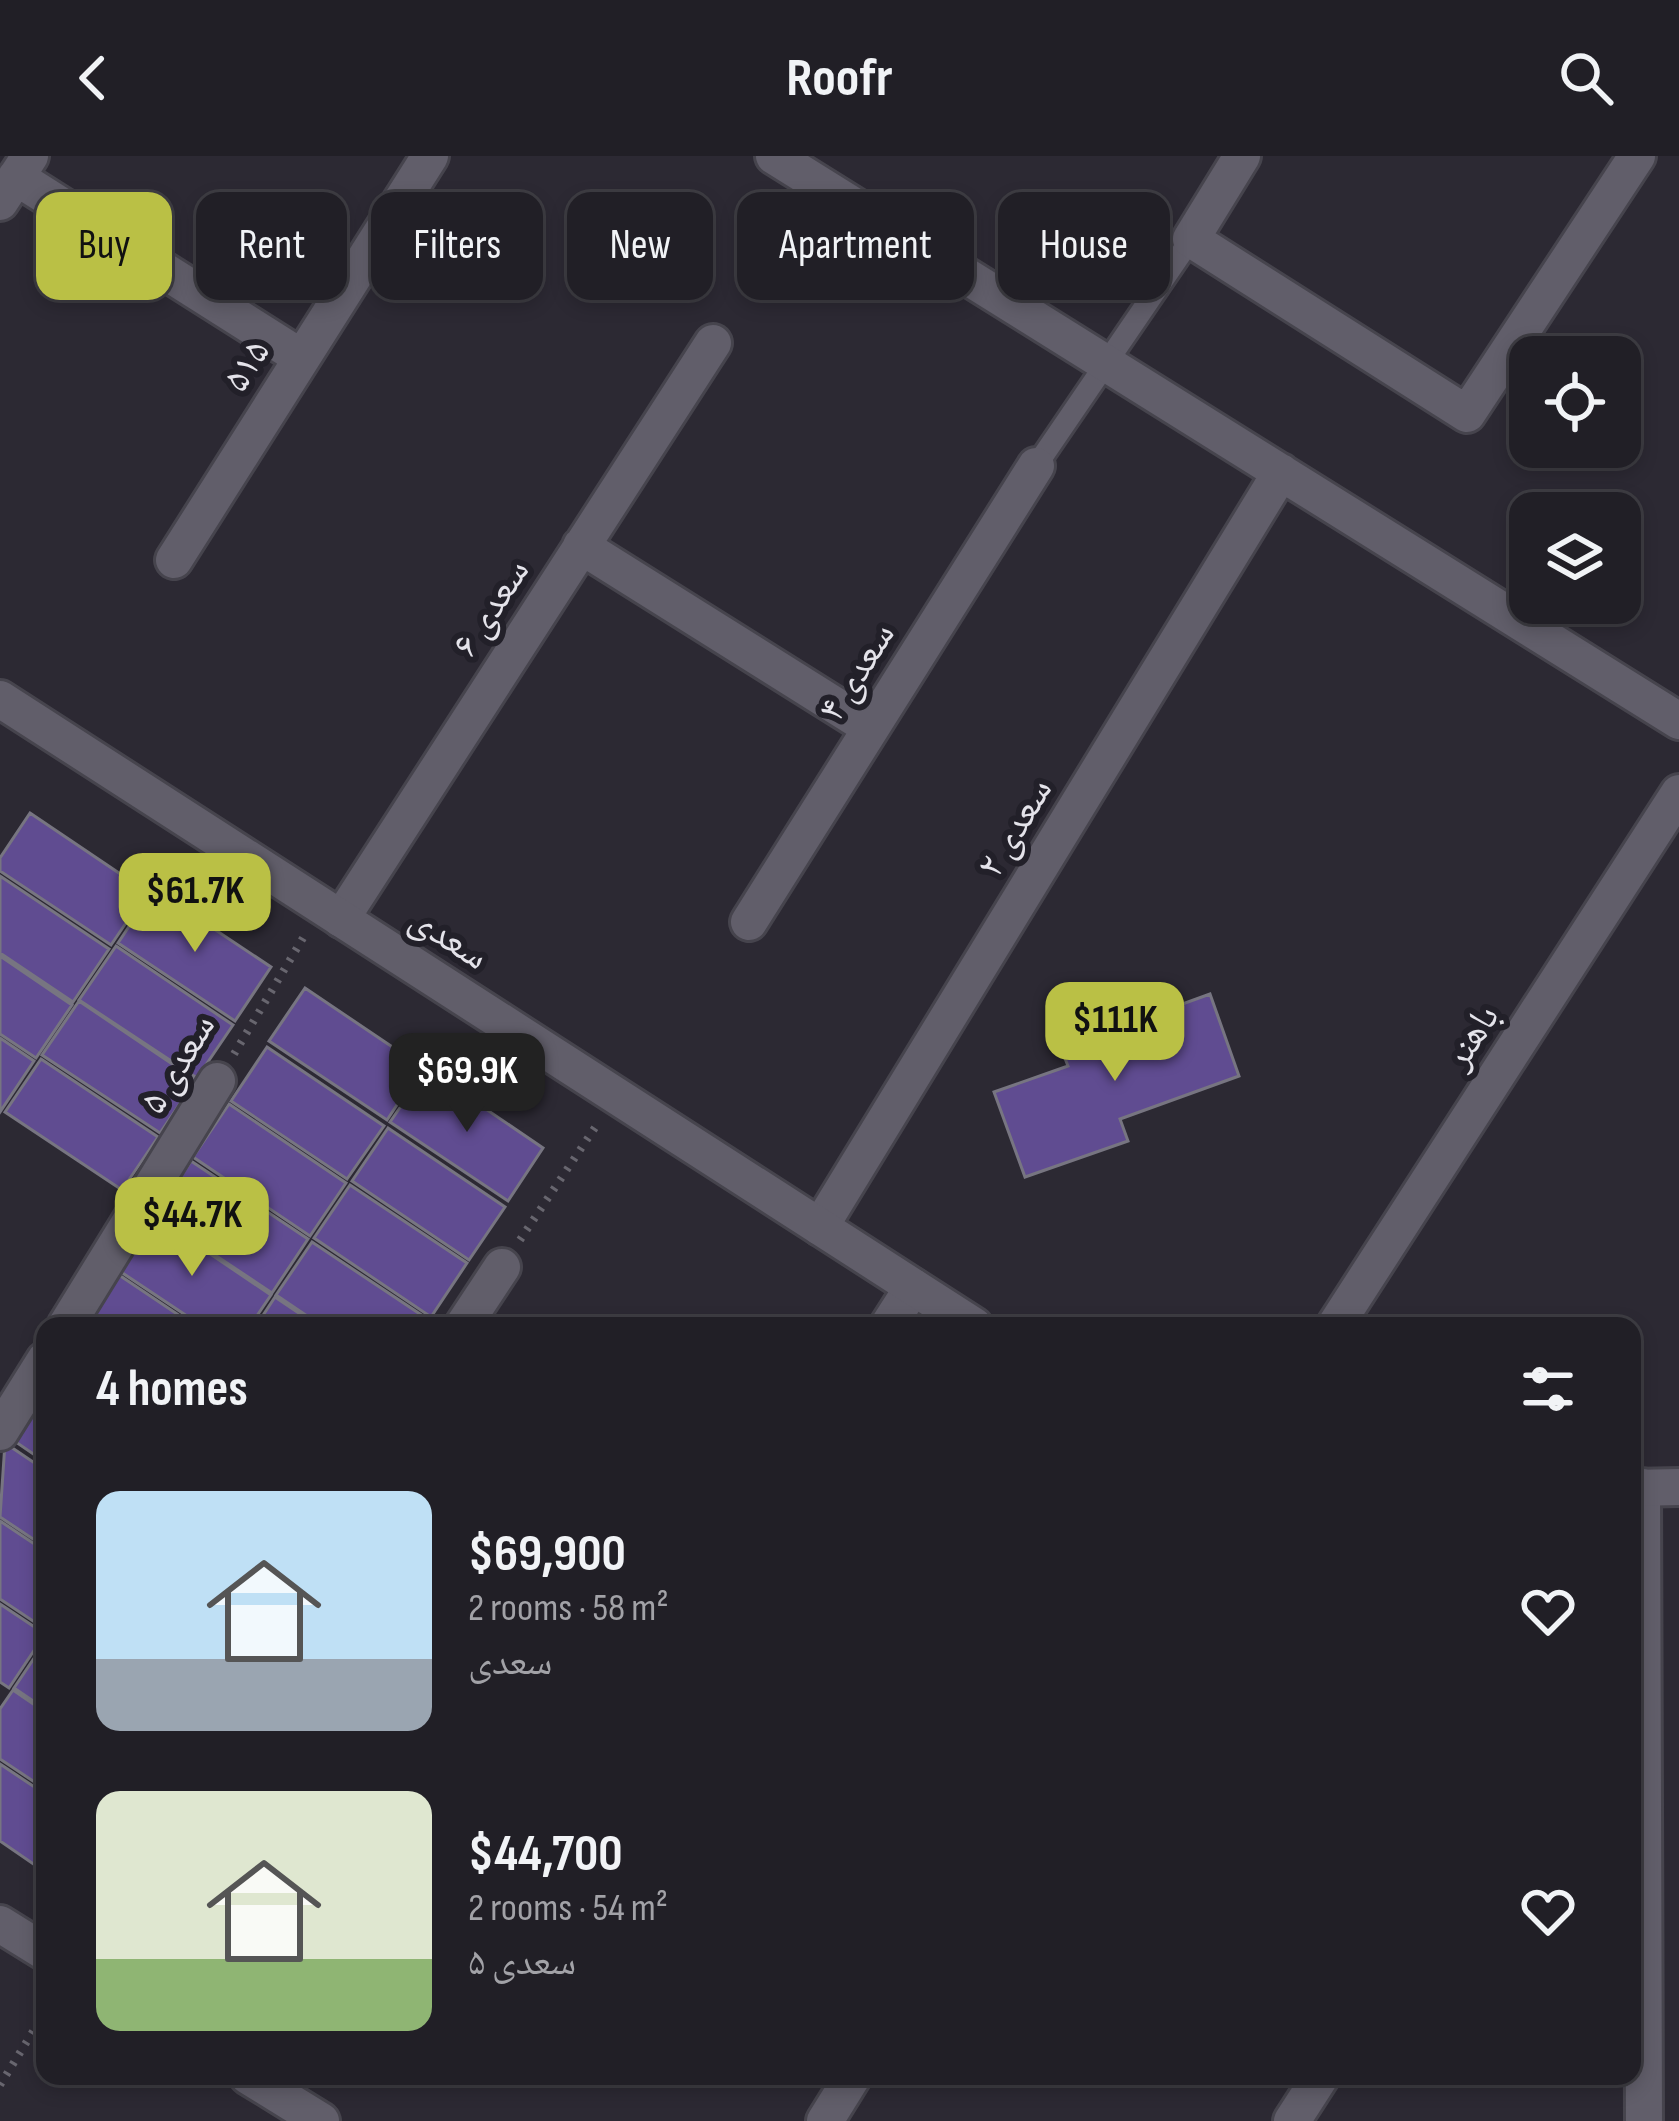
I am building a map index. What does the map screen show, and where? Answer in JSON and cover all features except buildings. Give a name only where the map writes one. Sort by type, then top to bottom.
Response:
[{"type":"street","name":"۵۱۵","points":[[174,560],[430,156]]},
{"type":"street","points":[[774,156],[1679,721]]},
{"type":"street","points":[[1242,156],[1191,239],[1467,414],[1637,156]]},
{"type":"street","points":[[15,179],[302,358]]},
{"type":"street","name":"سعدی ۶","points":[[332,913],[713,343]]},
{"type":"street","name":"سعدی ۴","points":[[749,922],[1036,466]]},
{"type":"street","name":"سعدی ۲","points":[[820,1227],[1281,472]]},
{"type":"street","points":[[581,546],[871,728]]},
{"type":"street","name":"سعدی","points":[[0,699],[960,1317]]},
{"type":"street","name":"باهنر","points":[[1341,1317],[1679,793]]},
{"type":"street","name":"سعدی ۵","points":[[72,1317],[218,1081]]},
{"type":"street","points":[[470,1317],[502,1267]]},
{"type":"street","points":[[894,1317],[914,1287]]},
{"type":"street","points":[[0,1432],[36,1374]]},
{"type":"street","points":[[1641,1487],[1679,1487]]},
{"type":"street","points":[[0,1924],[36,1946]]},
{"type":"street","points":[[1641,1956],[1644,2121]]},
{"type":"street","points":[[263,2085],[321,2121]]},
{"type":"street","points":[[824,2121],[848,2085]]},
{"type":"street","points":[[1292,2121],[1316,2085]]},
{"type":"lane","points":[[1036,466],[1191,239]]},
{"type":"path","name":"سعدی ۵","points":[[218,1081],[332,913]]},
{"type":"path","points":[[502,1267],[616,1096]]},
{"type":"path","points":[[0,2085],[36,2027]]}]
